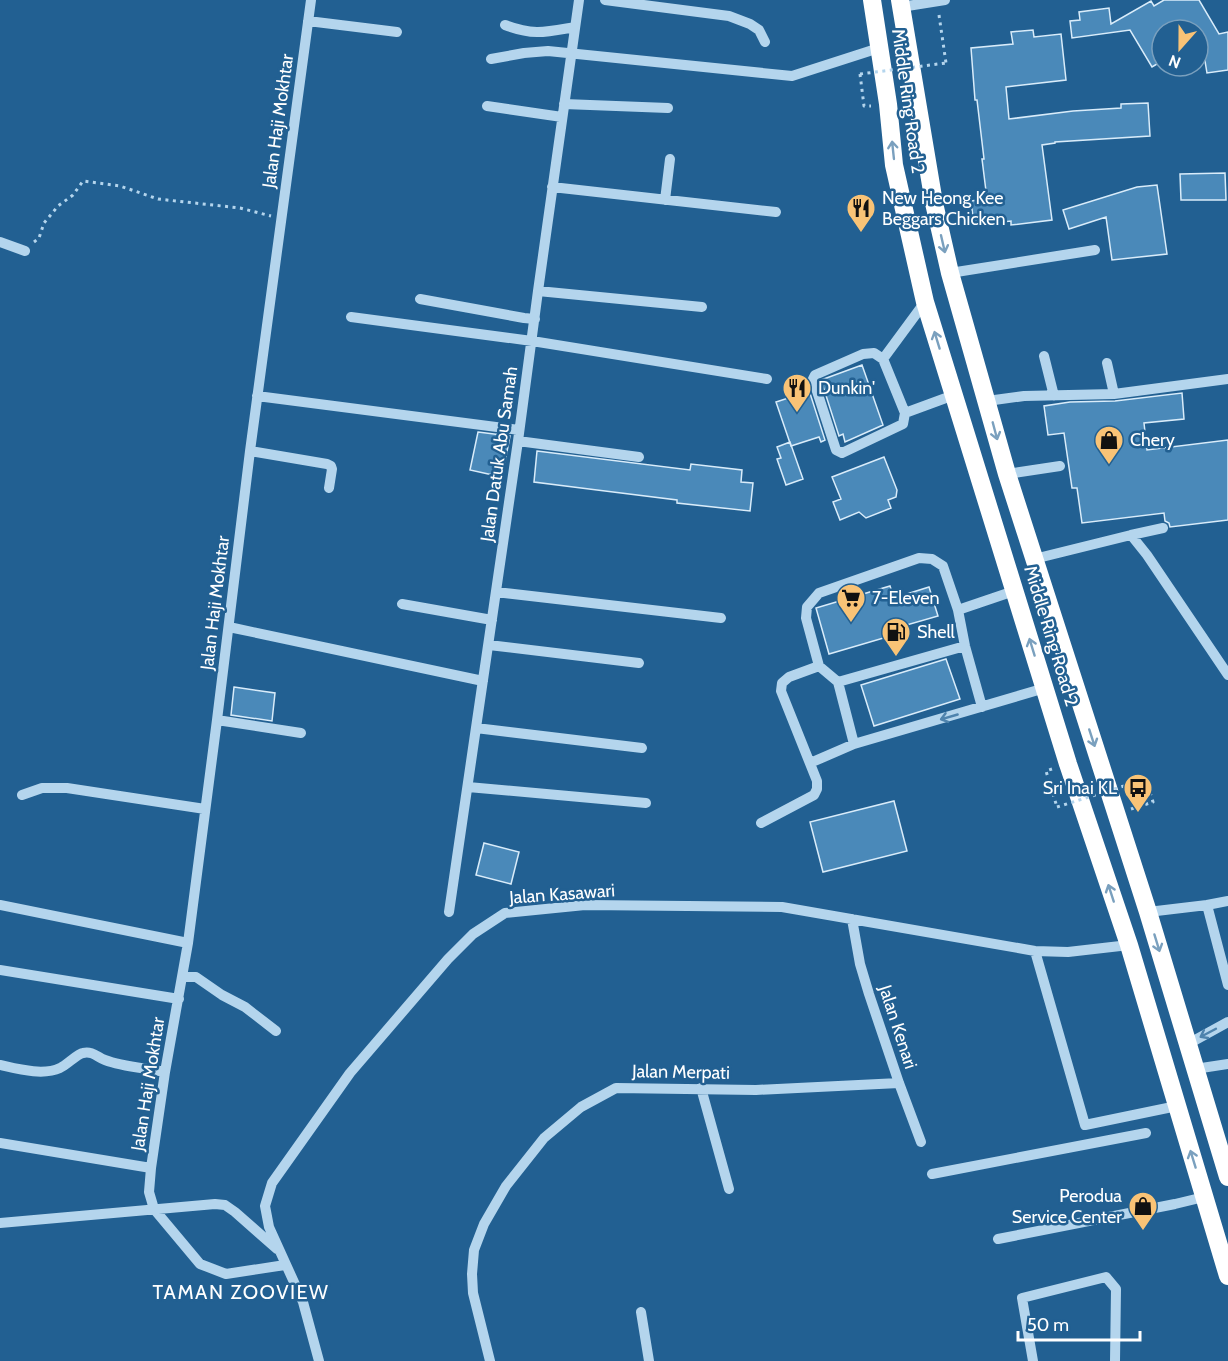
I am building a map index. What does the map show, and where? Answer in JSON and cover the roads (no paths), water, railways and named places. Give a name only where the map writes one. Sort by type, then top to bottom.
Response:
[{"type":"highway","name":"Middle Ring Road 2","points":[[872,0],[888,104],[894,165],[925,302],[1068,764],[1129,945],[1228,1276]]},
{"type":"highway","name":"Middle Ring Road 2","points":[[900,3],[934,203],[950,273],[1007,474],[1148,912],[1228,1177]]},
{"type":"street","name":"Jalan Haji Mokhtar","points":[[154,1209],[149,1192],[151,1168],[188,943],[257,396],[311,0]]},
{"type":"street","name":"Jalan Datuk Abu Samah","points":[[449,912],[519,436],[579,0]]},
{"type":"street","points":[[605,0],[729,16],[759,30],[765,42]]},
{"type":"street","points":[[900,3],[945,0]]},
{"type":"street","points":[[308,21],[397,32]]},
{"type":"street","points":[[505,25],[522,32],[541,33],[575,27]]},
{"type":"street","points":[[491,59],[548,51],[792,76],[879,48]]},
{"type":"street","points":[[564,104],[668,108]]},
{"type":"street","points":[[487,106],[562,117]]},
{"type":"street","points":[[665,200],[670,159]]},
{"type":"street","points":[[552,187],[776,212]]},
{"type":"street","points":[[0,242],[25,251]]},
{"type":"street","points":[[950,273],[1095,250]]},
{"type":"street","points":[[538,291],[702,307]]},
{"type":"street","points":[[420,300],[534,319]]},
{"type":"street","points":[[883,359],[925,302]]},
{"type":"street","points":[[351,317],[532,341],[767,379]]},
{"type":"street","points":[[874,353],[883,359],[905,413],[903,424],[842,453],[836,450],[813,379],[815,375],[863,354],[874,353]]},
{"type":"street","points":[[1044,356],[1054,396]]},
{"type":"street","points":[[1107,363],[1114,394]]},
{"type":"street","points":[[987,401],[1024,396],[1114,394],[1228,380]]},
{"type":"street","points":[[905,413],[954,395]]},
{"type":"street","points":[[257,396],[639,456]]},
{"type":"street","points":[[250,451],[327,464],[332,470],[329,488]]},
{"type":"street","points":[[1007,474],[1060,466]]},
{"type":"street","points":[[1034,559],[1163,528]]},
{"type":"street","points":[[1131,535],[1228,675]]},
{"type":"street","points":[[854,744],[838,682],[819,666],[806,618],[807,607],[819,593],[919,558],[932,559],[943,566],[958,610],[965,646],[982,707]]},
{"type":"street","points":[[958,610],[1014,591]]},
{"type":"street","points":[[496,592],[721,618]]},
{"type":"street","points":[[402,604],[492,620]]},
{"type":"street","points":[[229,627],[483,681]]},
{"type":"street","points":[[489,645],[639,663]]},
{"type":"street","points":[[838,682],[965,646]]},
{"type":"street","points":[[761,823],[814,795],[817,789],[817,781],[781,691],[782,683],[789,677],[819,666]]},
{"type":"street","points":[[810,763],[854,744],[1045,688]]},
{"type":"street","points":[[217,720],[301,733]]},
{"type":"street","points":[[476,728],[642,748]]},
{"type":"street","points":[[468,787],[646,803]]},
{"type":"street","points":[[22,795],[42,788],[67,788],[205,809]]},
{"type":"street","points":[[1148,912],[1228,901]]},
{"type":"street","points":[[0,905],[188,943]]},
{"type":"street","name":"Jalan Kasawari","points":[[319,1361],[303,1302],[269,1227],[265,1206],[272,1182],[350,1073],[440,968],[473,934],[505,913],[585,905],[782,907],[1035,951],[1068,952],[1129,945]]},
{"type":"street","points":[[1206,905],[1227,980]]},
{"type":"street","name":"Jalan Kenari","points":[[852,919],[860,964],[869,994],[921,1142]]},
{"type":"street","points":[[1035,951],[1089,1144]]},
{"type":"street","points":[[0,970],[179,999]]},
{"type":"street","points":[[183,977],[196,977],[245,1007],[276,1031]]},
{"type":"street","points":[[1188,1044],[1228,1022]]},
{"type":"street","points":[[0,1065],[22,1070],[44,1071],[59,1069],[82,1053],[94,1053],[105,1060],[165,1072]]},
{"type":"street","points":[[1195,1069],[1228,1064]]},
{"type":"street","name":"Jalan Merpati","points":[[490,1361],[473,1293],[474,1250],[484,1224],[506,1186],[544,1138],[581,1107],[616,1088],[756,1090],[899,1083]]},
{"type":"street","points":[[700,1088],[729,1189]]},
{"type":"street","points":[[1085,1125],[1177,1106]]},
{"type":"street","points":[[932,1174],[1146,1133]]},
{"type":"street","points":[[0,1143],[151,1168]]},
{"type":"street","points":[[998,1239],[1204,1197]]},
{"type":"street","points":[[0,1223],[225,1205],[279,1252]]},
{"type":"street","points":[[154,1209],[200,1264],[226,1274],[285,1265]]},
{"type":"street","points":[[1033,1361],[1022,1298],[1106,1277],[1116,1289],[1115,1361]]},
{"type":"street","points":[[641,1312],[649,1361]]},
{"type":"place","name":"New Heong Kee Beggars Chicken","points":[[861,234]]},
{"type":"place","name":"Dunkin'","points":[[797,414]]},
{"type":"place","name":"Chery","points":[[1109,466]]},
{"type":"place","name":"7-Eleven","points":[[851,624]]},
{"type":"place","name":"Shell","points":[[896,658]]},
{"type":"place","name":"Sri Inai KL","points":[[1138,814]]},
{"type":"place","name":"Perodua Service Center","points":[[1143,1232]]},
{"type":"district","name":"TAMAN ZOOVIEW","points":[[241,1292]]}]
